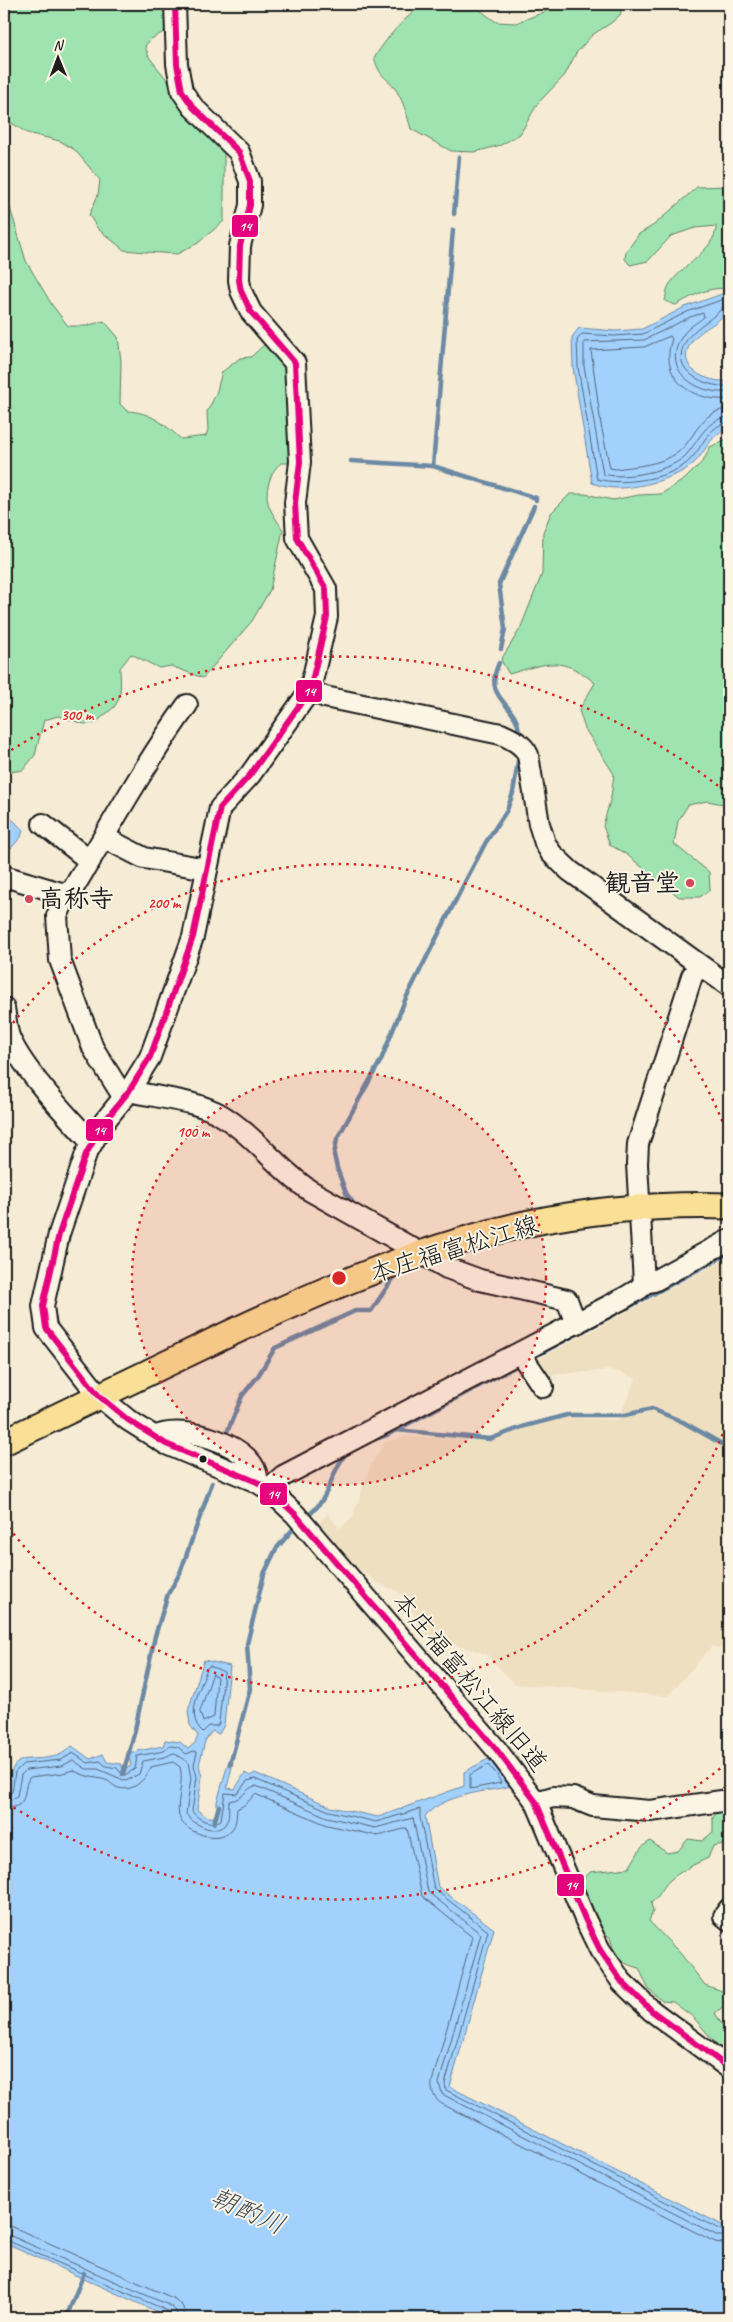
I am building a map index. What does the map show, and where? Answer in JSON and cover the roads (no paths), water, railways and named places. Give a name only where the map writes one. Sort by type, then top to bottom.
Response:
[{"type":"main road","name":"本庄福富松江線","points":[[4,1442],[295,1302],[421,1254],[525,1224],[578,1215],[640,1208],[729,1206]]},
{"type":"street","points":[[175,4],[177,64],[182,91],[193,107],[239,152],[250,181],[250,204],[240,246],[239,280],[241,291],[251,312],[295,364],[300,462],[295,530],[297,538],[326,589],[327,617],[310,690],[325,696],[501,734],[520,744],[525,748],[528,755],[540,824],[551,853],[570,871],[729,986]]},
{"type":"street","name":"本庄福富松江線旧道","points":[[310,690],[250,775],[220,808],[193,937],[150,1057],[126,1095],[104,1122],[86,1154],[58,1234],[43,1306],[46,1328],[100,1396],[128,1420],[184,1452],[263,1485],[295,1514],[496,1749],[536,1802],[600,1950],[622,1982],[652,2011],[729,2068]]},
{"type":"street","points":[[187,705],[130,792],[105,838],[71,892],[67,894],[57,916],[60,960],[93,1048],[126,1095],[205,1107],[221,1115],[238,1127],[294,1180],[447,1268],[480,1280],[567,1300],[576,1324]]},
{"type":"street","points":[[43,824],[90,861]]},
{"type":"street","points":[[105,838],[144,858],[207,869]]},
{"type":"street","points":[[4,876],[67,894]]},
{"type":"street","points":[[644,1283],[637,1164],[638,1144],[692,976],[699,966]]},
{"type":"street","points":[[4,1008],[7,1037],[62,1110],[92,1143]]},
{"type":"street","points":[[263,1485],[524,1358],[576,1324],[624,1298],[644,1283],[654,1281],[729,1240]]},
{"type":"street","points":[[524,1358],[543,1387]]},
{"type":"street","points":[[536,1802],[554,1797],[573,1798],[593,1806],[650,1811],[729,1800]]},
{"type":"street","points":[[729,1909],[724,1916],[729,1920]]},
{"type":"water","points":[[725,293],[729,295],[725,312],[721,318],[692,341],[687,351],[687,359],[695,372],[711,379],[729,381],[729,428],[713,438],[695,462],[688,468],[669,478],[624,488],[609,488],[592,483],[573,367],[572,337],[579,328],[615,331],[642,329],[685,307]]},
{"type":"water","points":[[4,811],[23,830],[21,837],[4,856]]},
{"type":"water","name":"朝酌川","points":[[204,1660],[230,1666],[224,1725],[219,1734],[212,1731],[205,1741],[199,1765],[202,1777],[197,1810],[207,1817],[217,1817],[217,1802],[229,1760],[233,1762],[227,1788],[235,1789],[245,1773],[250,1776],[255,1773],[331,1807],[378,1817],[464,1786],[464,1772],[490,1758],[512,1786],[454,1798],[433,1809],[425,1816],[438,1887],[494,1929],[450,2087],[724,2226],[729,2222],[729,2318],[171,2318],[4,2243],[4,1788],[8,1790],[13,1767],[18,1762],[59,1755],[72,1746],[90,1759],[103,1754],[107,1762],[121,1764],[124,1770],[131,1766],[128,1753],[163,1746],[165,1740],[180,1742],[188,1749],[195,1743],[198,1736],[190,1725],[188,1711]]},
{"type":"waterway","points":[[454,214],[459,157]]},
{"type":"waterway","points":[[453,230],[433,466],[536,498],[536,500]]},
{"type":"waterway","points":[[351,461],[433,466]]},
{"type":"waterway","points":[[501,649],[505,629],[499,584],[534,506]]},
{"type":"waterway","points":[[499,663],[495,676],[495,686],[498,694],[518,724],[519,735]]},
{"type":"waterway","points":[[352,1201],[346,1193],[337,1168],[334,1155],[337,1139],[381,1060],[405,1000],[466,880],[486,842],[507,810],[513,793],[519,755]]},
{"type":"waterway","points":[[627,1308],[729,1253]]},
{"type":"waterway","points":[[228,1430],[242,1396],[258,1376],[275,1348],[355,1311],[371,1311],[394,1277]]},
{"type":"waterway","points":[[530,1359],[615,1314]]},
{"type":"waterway","points":[[372,1440],[387,1435],[520,1364]]},
{"type":"waterway","points":[[396,1430],[490,1439],[525,1426],[567,1415],[625,1415],[652,1409],[683,1422],[729,1448]]},
{"type":"waterway","points":[[311,1513],[323,1499],[341,1460],[347,1452]]},
{"type":"waterway","points":[[123,1774],[134,1734],[155,1636],[168,1594],[180,1573],[212,1483]]},
{"type":"waterway","points":[[230,1765],[250,1689],[247,1644],[264,1574],[276,1549],[294,1528]]},
{"type":"waterway","points":[[214,1823],[219,1806]]},
{"type":"waterway","points":[[66,2318],[84,2273]]},
{"type":"place","name":"観音堂","points":[[690,883]]},
{"type":"place","name":"高称寺","points":[[29,899]]}]
